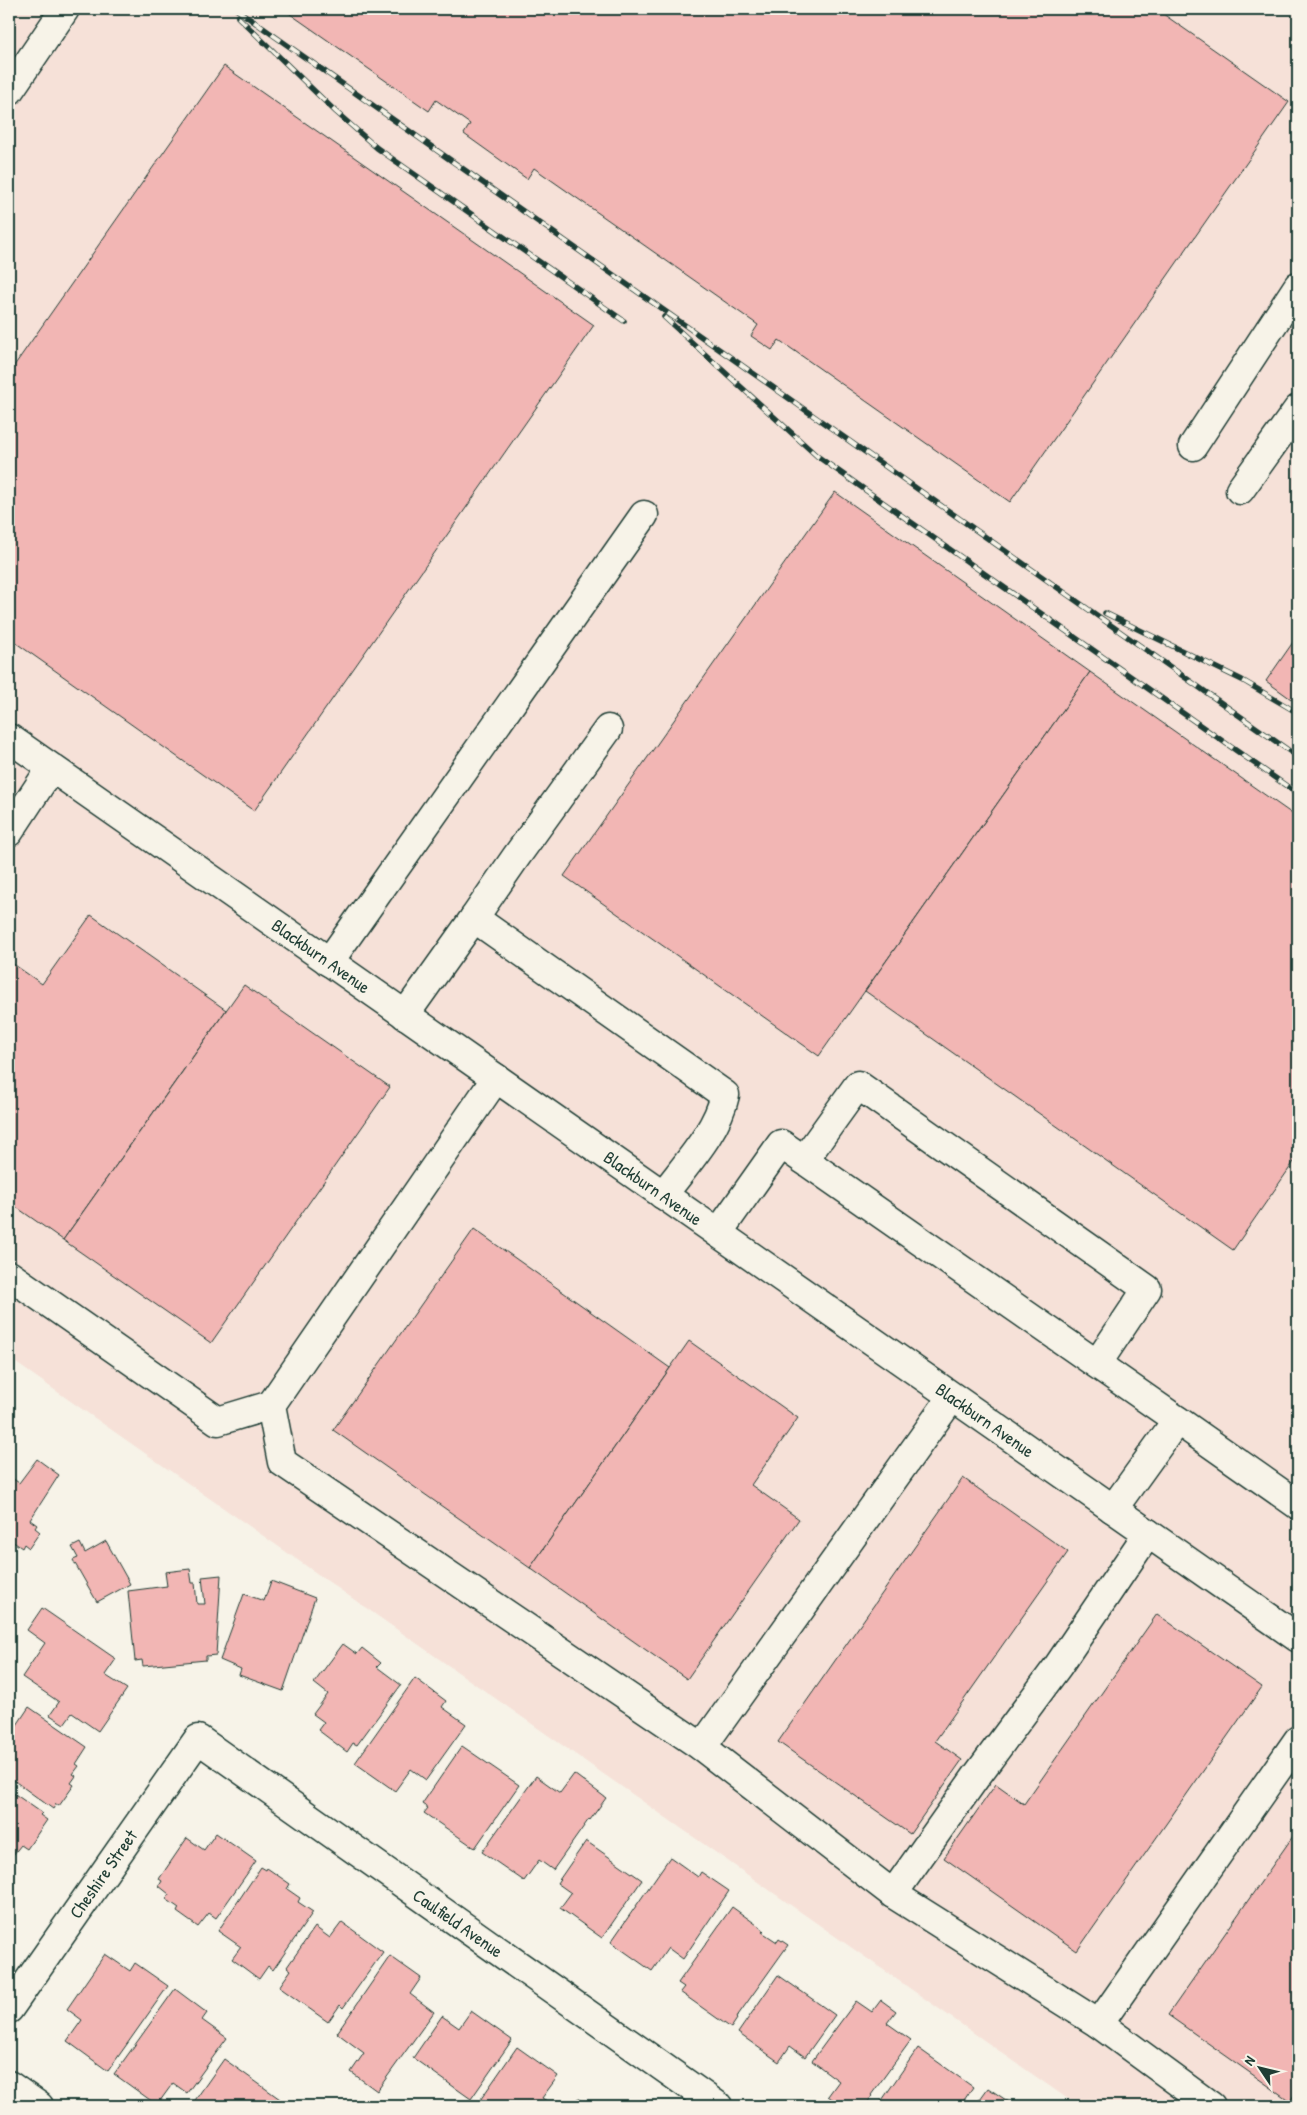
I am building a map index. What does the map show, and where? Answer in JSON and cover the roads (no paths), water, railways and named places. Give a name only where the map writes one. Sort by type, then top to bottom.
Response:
[{"type":"street","points":[[9,90],[65,9]]},
{"type":"street","points":[[1193,446],[1298,286]]},
{"type":"street","points":[[1240,490],[1298,409]]},
{"type":"street","points":[[330,962],[644,516]]},
{"type":"street","points":[[405,1015],[608,729]]},
{"type":"street","name":"Blackburn Avenue","points":[[9,738],[1298,1638]]},
{"type":"street","points":[[9,832],[51,768]]},
{"type":"street","points":[[474,918],[725,1095],[722,1111],[663,1195]]},
{"type":"street","points":[[9,1274],[218,1421],[271,1405],[496,1078]]},
{"type":"street","points":[[804,1160],[858,1085],[1147,1289],[1097,1364]]},
{"type":"street","points":[[718,1234],[781,1144],[1298,1505]]},
{"type":"street","points":[[702,1747],[952,1397]]},
{"type":"street","points":[[271,1405],[282,1462],[702,1747],[893,1894],[1099,2024],[1211,2106]]},
{"type":"street","points":[[1113,1509],[1177,1420]]},
{"type":"street","points":[[893,1894],[972,1782],[1058,1666],[1148,1533]]},
{"type":"street","name":"Cheshire Street","points":[[9,2009],[198,1739]]},
{"type":"street","name":"Caulfield Avenue","points":[[198,1739],[718,2106]]},
{"type":"street","points":[[1099,2024],[1298,1740]]},
{"type":"street","points":[[9,2085],[39,2106]]},
{"type":"railway","points":[[236,9],[1298,757]]},
{"type":"railway","points":[[238,17],[336,112],[377,148],[624,321]]},
{"type":"railway","points":[[664,317],[817,456],[1298,794]]},
{"type":"railway","points":[[1105,613],[1242,680],[1298,713]]}]
